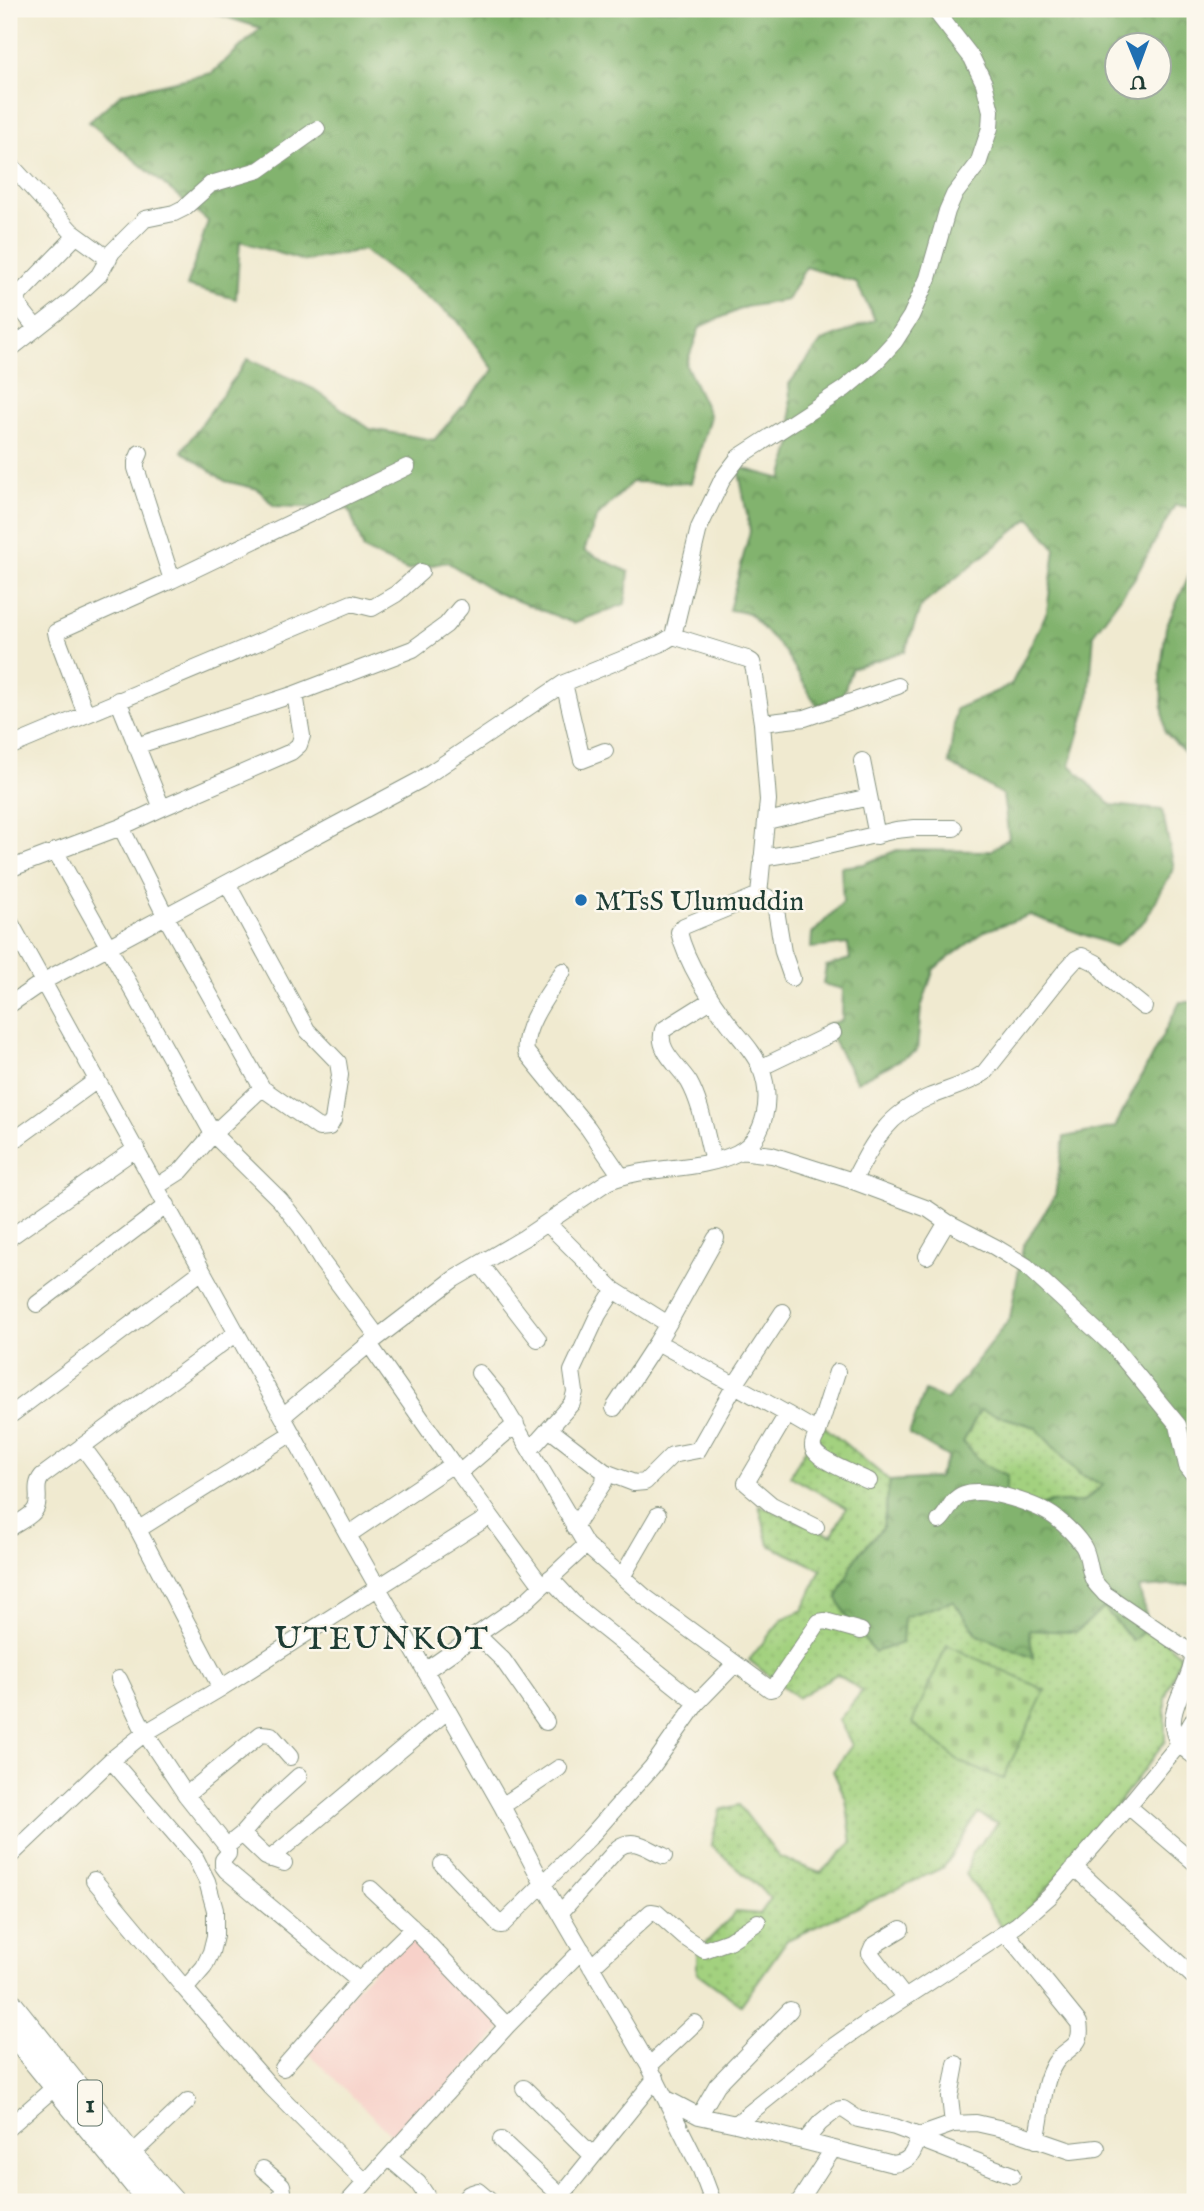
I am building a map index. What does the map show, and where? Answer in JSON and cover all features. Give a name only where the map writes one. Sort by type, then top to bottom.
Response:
[{"type":"highway","name":"1","points":[[9,2002],[131,2155],[173,2202]]},
{"type":"highway","name":"1","points":[[9,2030],[150,2202]]},
{"type":"street","points":[[9,1005],[44,981],[420,780],[564,683],[660,644],[673,636],[699,528],[723,478],[739,457],[844,389],[873,365],[895,341],[911,316],[928,278],[954,195],[978,164],[990,128],[991,111],[984,82],[972,58],[934,9]]},
{"type":"street","points":[[9,350],[71,302],[99,275],[112,253],[145,219],[166,216],[184,208],[211,184],[259,170],[317,129]]},
{"type":"street","points":[[9,163],[72,232],[109,259]]},
{"type":"street","points":[[37,328],[11,303],[72,240],[72,232]]},
{"type":"street","points":[[139,453],[136,468],[172,580]]},
{"type":"street","points":[[86,714],[57,632],[407,467]]},
{"type":"street","points":[[9,747],[352,603],[372,608],[396,594],[421,572]]},
{"type":"street","points":[[136,746],[295,694],[414,649],[446,625],[460,608]]},
{"type":"street","points":[[673,636],[751,662],[762,723],[766,774],[767,821],[759,895]]},
{"type":"street","points":[[564,683],[582,760],[605,751]]},
{"type":"street","points":[[762,723],[805,719],[898,687]]},
{"type":"street","points":[[9,869],[121,827],[291,752],[299,745],[302,736],[295,694]]},
{"type":"street","points":[[118,700],[162,808]]},
{"type":"street","points":[[862,761],[877,836]]},
{"type":"street","points":[[767,821],[869,797]]},
{"type":"street","points":[[121,827],[166,916],[262,1088],[319,1128],[328,1127],[333,1120],[340,1070],[334,1057],[307,1030],[228,885]]},
{"type":"street","points":[[762,858],[915,828],[954,828]]},
{"type":"street","points":[[55,851],[213,1135],[280,1200],[302,1227],[456,1469],[490,1516],[546,1582],[697,1703]]},
{"type":"street","points":[[283,1416],[374,1340],[454,1279],[547,1223],[607,1182],[621,1176],[713,1161],[740,1151],[757,1135],[763,1124],[765,1108],[760,1068],[711,1000],[679,932],[684,926],[759,895],[767,897],[776,910],[783,952],[792,978]]},
{"type":"street","points":[[9,920],[348,1535],[502,1806],[543,1884],[652,2072],[701,2170],[713,2202]]},
{"type":"street","points":[[853,1181],[882,1130],[898,1115],[917,1102],[967,1084],[984,1073],[1076,959],[1082,956],[1096,963],[1113,982],[1144,1007]]},
{"type":"street","points":[[563,971],[530,1025],[524,1044],[526,1052],[588,1128],[621,1176]]},
{"type":"street","points":[[711,1000],[663,1030],[660,1039],[664,1049],[692,1088],[713,1161]]},
{"type":"street","points":[[760,1068],[833,1033]]},
{"type":"street","points":[[9,1144],[97,1080]]},
{"type":"street","points":[[156,1187],[181,1171],[213,1135],[262,1088]]},
{"type":"street","points":[[9,1238],[136,1149]]},
{"type":"street","points":[[740,1151],[772,1155],[918,1205],[1026,1266],[1113,1346],[1178,1424],[1187,1466],[1195,1476]]},
{"type":"street","points":[[37,1304],[167,1205]]},
{"type":"street","points":[[927,1256],[947,1222]]},
{"type":"street","points":[[547,1223],[614,1290],[668,1324]]},
{"type":"street","points":[[614,1408],[668,1324],[716,1238]]},
{"type":"street","points":[[480,1264],[538,1339]]},
{"type":"street","points":[[12,1414],[202,1271]]},
{"type":"street","points":[[530,1450],[572,1403],[575,1392],[572,1371],[598,1315],[614,1290]]},
{"type":"street","points":[[549,1429],[605,1472],[634,1483],[645,1482],[672,1455],[698,1450],[783,1312]]},
{"type":"street","points":[[9,1529],[37,1507],[37,1484],[42,1476],[236,1333]]},
{"type":"street","points":[[657,1342],[818,1432]]},
{"type":"street","points":[[838,1372],[812,1446],[813,1451],[821,1458],[869,1481]]},
{"type":"street","points":[[479,1373],[516,1424],[586,1545],[645,1597],[734,1665],[773,1689],[819,1622],[825,1621],[861,1631]]},
{"type":"street","points":[[787,1414],[746,1483],[772,1505],[816,1527]]},
{"type":"street","points":[[348,1535],[456,1469],[516,1424]]},
{"type":"street","points":[[139,1528],[292,1433]]},
{"type":"street","points":[[82,1446],[114,1488],[139,1528],[221,1688]]},
{"type":"street","points":[[574,1527],[604,1482],[605,1472]]},
{"type":"street","points":[[939,1521],[945,1516],[952,1501],[964,1494],[979,1491],[1023,1502],[1055,1517],[1081,1542],[1087,1553],[1094,1582],[1105,1594],[1193,1654],[1174,1710],[1174,1726],[1179,1744],[1195,1757]]},
{"type":"street","points":[[622,1577],[658,1515]]},
{"type":"street","points":[[9,1857],[111,1760],[145,1733],[221,1688],[490,1516]]},
{"type":"street","points":[[425,1671],[478,1636],[546,1582],[586,1545]]},
{"type":"street","points":[[478,1636],[503,1660],[546,1722]]},
{"type":"street","points":[[442,1864],[500,1925],[505,1923],[589,1838],[652,1767],[697,1703],[734,1665]]},
{"type":"street","points":[[119,1679],[145,1733],[186,1795],[227,1846],[224,1868],[359,1981]]},
{"type":"street","points":[[242,1834],[277,1861],[447,1711]]},
{"type":"street","points":[[736,2124],[828,2050],[905,1997],[1007,1934],[1049,1897],[1179,1744],[1195,1717]]},
{"type":"street","points":[[186,1795],[261,1734],[271,1735],[290,1757]]},
{"type":"street","points":[[111,1760],[195,1857],[207,1881],[215,1910],[211,1952],[204,1967],[185,1989]]},
{"type":"street","points":[[502,1806],[559,1768]]},
{"type":"street","points":[[227,1846],[299,1776]]},
{"type":"street","points":[[1128,1806],[1195,1863]]},
{"type":"street","points":[[561,1912],[626,1843],[634,1843],[664,1856]]},
{"type":"street","points":[[1074,1867],[1195,1978]]},
{"type":"street","points":[[93,1880],[271,2087],[365,2182]]},
{"type":"street","points":[[371,1889],[412,1927],[507,2026]]},
{"type":"street","points":[[592,1967],[649,1913],[657,1913],[684,1937],[704,1950],[729,1941],[758,1922]]},
{"type":"street","points":[[283,2068],[359,1981],[412,1927]]},
{"type":"street","points":[[901,1929],[873,1946],[870,1953],[905,1997]]},
{"type":"street","points":[[1007,1934],[1079,2023],[1080,2033],[1075,2045],[1053,2065],[1045,2089],[1037,2140]]},
{"type":"street","points":[[350,2202],[365,2182],[507,2026],[582,1950]]},
{"type":"street","points":[[699,2116],[717,2085],[790,2010]]},
{"type":"street","points":[[501,2140],[560,2199],[652,2072],[695,2023]]},
{"type":"street","points":[[953,2124],[950,2096],[956,2064]]},
{"type":"street","points":[[9,2127],[56,2086]]},
{"type":"street","points":[[524,2088],[593,2156]]},
{"type":"street","points":[[665,2098],[699,2116],[893,2164],[907,2161],[919,2136]]},
{"type":"street","points":[[131,2155],[188,2101]]},
{"type":"street","points":[[805,2141],[820,2123],[836,2110],[843,2109],[858,2119],[895,2127],[1012,2175]]},
{"type":"street","points":[[919,2136],[953,2124],[976,2123],[1016,2132],[1071,2151],[1097,2148]]},
{"type":"street","points":[[799,2202],[833,2149]]},
{"type":"street","points":[[389,2158],[418,2183],[426,2195]]},
{"type":"street","points":[[263,2169],[282,2185],[283,2191],[278,2202]]},
{"type":"street","points":[[463,2202],[469,2193],[478,2191],[491,2202]]},
{"type":"shaded area","points":[[410,1930],[505,2024],[398,2141],[302,2047]]},
{"type":"green space","points":[[200,9],[1195,9],[1195,508],[1175,505],[1134,579],[1094,633],[1089,699],[1070,765],[1111,805],[1162,810],[1174,868],[1145,920],[1115,946],[1030,915],[985,931],[934,969],[921,1008],[917,1051],[857,1082],[824,1025],[842,1021],[843,989],[823,984],[826,966],[850,959],[848,944],[811,948],[812,934],[843,902],[841,867],[864,864],[897,850],[990,851],[1009,838],[1003,795],[949,763],[956,709],[1011,685],[1047,612],[1055,548],[1030,518],[921,606],[905,651],[852,668],[843,694],[817,706],[785,652],[749,613],[729,610],[750,531],[738,467],[782,479],[793,439],[789,384],[822,341],[875,320],[856,282],[806,267],[787,300],[745,307],[700,327],[686,365],[710,416],[691,483],[632,482],[597,517],[584,551],[629,572],[625,604],[574,623],[497,593],[447,562],[407,570],[364,550],[349,509],[274,506],[258,489],[225,481],[182,451],[248,359],[314,389],[370,429],[434,440],[494,370],[457,320],[363,250],[304,261],[240,241],[236,299],[187,286],[208,221],[89,122],[122,93],[212,73],[261,28]]},
{"type":"green space","points":[[1195,562],[1195,763],[1165,732],[1160,677],[1166,627]]},
{"type":"green space","points":[[1180,1002],[1195,1002],[1195,1584],[1139,1588],[1149,1626],[1133,1641],[1104,1608],[1076,1632],[1029,1630],[1033,1658],[978,1635],[953,1601],[904,1617],[902,1643],[875,1652],[851,1625],[837,1598],[856,1557],[883,1527],[890,1481],[938,1478],[948,1457],[909,1434],[925,1391],[947,1400],[1010,1318],[1023,1246],[1055,1196],[1064,1137],[1115,1127]],"holes":[[[980,1410],[1035,1427],[1079,1474],[1103,1485],[1083,1502],[1051,1502],[1023,1514],[1004,1501],[1007,1475],[983,1464],[963,1442]]]},
{"type":"green space","points":[[980,1410],[1035,1427],[1079,1474],[1103,1485],[1083,1502],[1051,1502],[1023,1514],[1004,1501],[1007,1475],[983,1464],[963,1442]]},
{"type":"green space","points":[[820,1423],[890,1481],[883,1527],[856,1557],[904,1617],[953,1601],[978,1635],[1033,1657],[1029,1630],[1076,1632],[1104,1608],[1133,1640],[1149,1626],[1181,1656],[1165,1698],[1165,1741],[1098,1831],[1022,1917],[1002,1927],[966,1874],[972,1852],[998,1823],[978,1813],[944,1867],[787,1940],[741,2005],[697,1973],[697,1952],[736,1912],[760,1914],[771,1898],[711,1845],[720,1810],[739,1805],[779,1857],[820,1873],[852,1843],[846,1799],[833,1771],[852,1745],[839,1720],[862,1691],[837,1674],[797,1698],[749,1660],[782,1619],[803,1610],[821,1569],[769,1545],[759,1505],[832,1535],[846,1508],[790,1476]]},
{"type":"green space","points":[[947,1645],[1045,1690],[1003,1779],[962,1763],[912,1723]]},
{"type":"place","name":"MTsS Ulumuddin","points":[[581,900]]},
{"type":"district","name":"UTEUNKOT","points":[[382,1638]]}]
